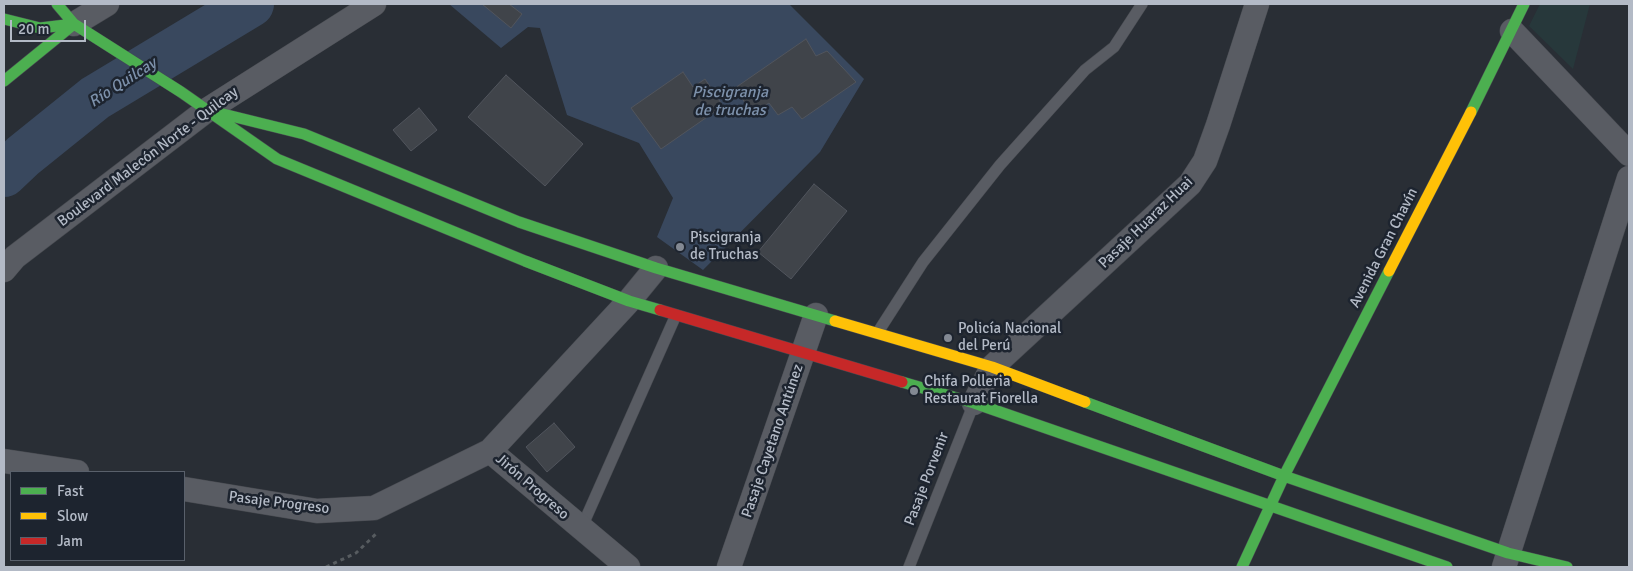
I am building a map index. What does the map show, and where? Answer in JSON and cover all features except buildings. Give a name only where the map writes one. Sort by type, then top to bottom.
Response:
[{"type":"main road","points":[[57,4],[74,24],[181,92],[277,159],[629,301],[974,402],[1447,567]]},
{"type":"main road","name":"Avenida Gran Chavín","points":[[1242,567],[1284,476],[1512,31],[1524,4]]},
{"type":"main road","points":[[4,18],[10,22],[40,28],[74,24]]},
{"type":"main road","points":[[4,81],[74,24]]},
{"type":"main road","points":[[206,110],[304,134],[519,222],[656,268],[878,332],[992,368],[1506,560],[1568,567]]},
{"type":"street","points":[[74,24],[107,4]]},
{"type":"street","name":"Boulevard Malecón Norte - Quilcay","points":[[4,270],[15,257],[206,110],[374,4]]},
{"type":"street","name":"Pasaje Huaraz Huai","points":[[974,402],[992,368],[1190,184],[1205,161],[1256,4]]},
{"type":"street","points":[[1512,31],[1629,154]]},
{"type":"street","points":[[1506,560],[1629,178]]},
{"type":"street","points":[[490,451],[629,301],[656,268]]},
{"type":"street","name":"Pasaje Cayetano Antúnez","points":[[729,567],[816,315]]},
{"type":"street","name":"Jirón Progreso","points":[[374,508],[490,451],[628,567]]},
{"type":"street","points":[[4,461],[69,471]]},
{"type":"street","name":"Pasaje Progreso","points":[[185,489],[317,511],[374,508]]},
{"type":"lane","points":[[878,332],[924,262],[1000,165],[1085,70],[1114,47],[1142,4]]},
{"type":"lane","points":[[581,529],[676,315]]},
{"type":"lane","name":"Pasaje Porvenir","points":[[909,567],[974,402]]},
{"type":"shaded area","points":[[1540,4],[1590,4],[1573,69],[1529,26]]},
{"type":"water","name":"Piscigranja de truchas","points":[[449,4],[789,4],[864,79],[820,152],[703,270],[657,237],[673,198],[639,143],[567,115],[540,28],[528,27],[501,48]]},
{"type":"waterway","name":"Río Quilcay","points":[[4,174],[23,156],[95,98],[251,4]]},
{"type":"traffic: fast","points":[[57,4],[74,24],[181,92],[277,159],[525,261],[629,301],[660,310]]},
{"type":"traffic: fast","points":[[1471,112],[1524,4]]},
{"type":"traffic: fast","points":[[4,19],[40,28],[74,24]]},
{"type":"traffic: fast","points":[[4,81],[74,24]]},
{"type":"traffic: fast","points":[[223,114],[304,134],[519,222],[656,268],[835,321]]},
{"type":"traffic: fast","points":[[1242,567],[1284,476],[1389,271]]},
{"type":"traffic: fast","points":[[902,382],[974,403],[1447,567]]},
{"type":"traffic: fast","points":[[1085,402],[1284,476],[1508,553],[1567,567]]},
{"type":"traffic: slow","points":[[1389,271],[1471,112]]},
{"type":"traffic: slow","points":[[835,321],[992,367],[1085,402]]},
{"type":"traffic: jam","points":[[660,310],[902,382]]},
{"type":"place","name":"Piscigranja de Truchas","points":[[680,247]]},
{"type":"place","name":"Policía Nacional del Perú","points":[[948,338]]},
{"type":"place","name":"Chifa Polleria Restaurat Fiorella","points":[[914,391]]}]
